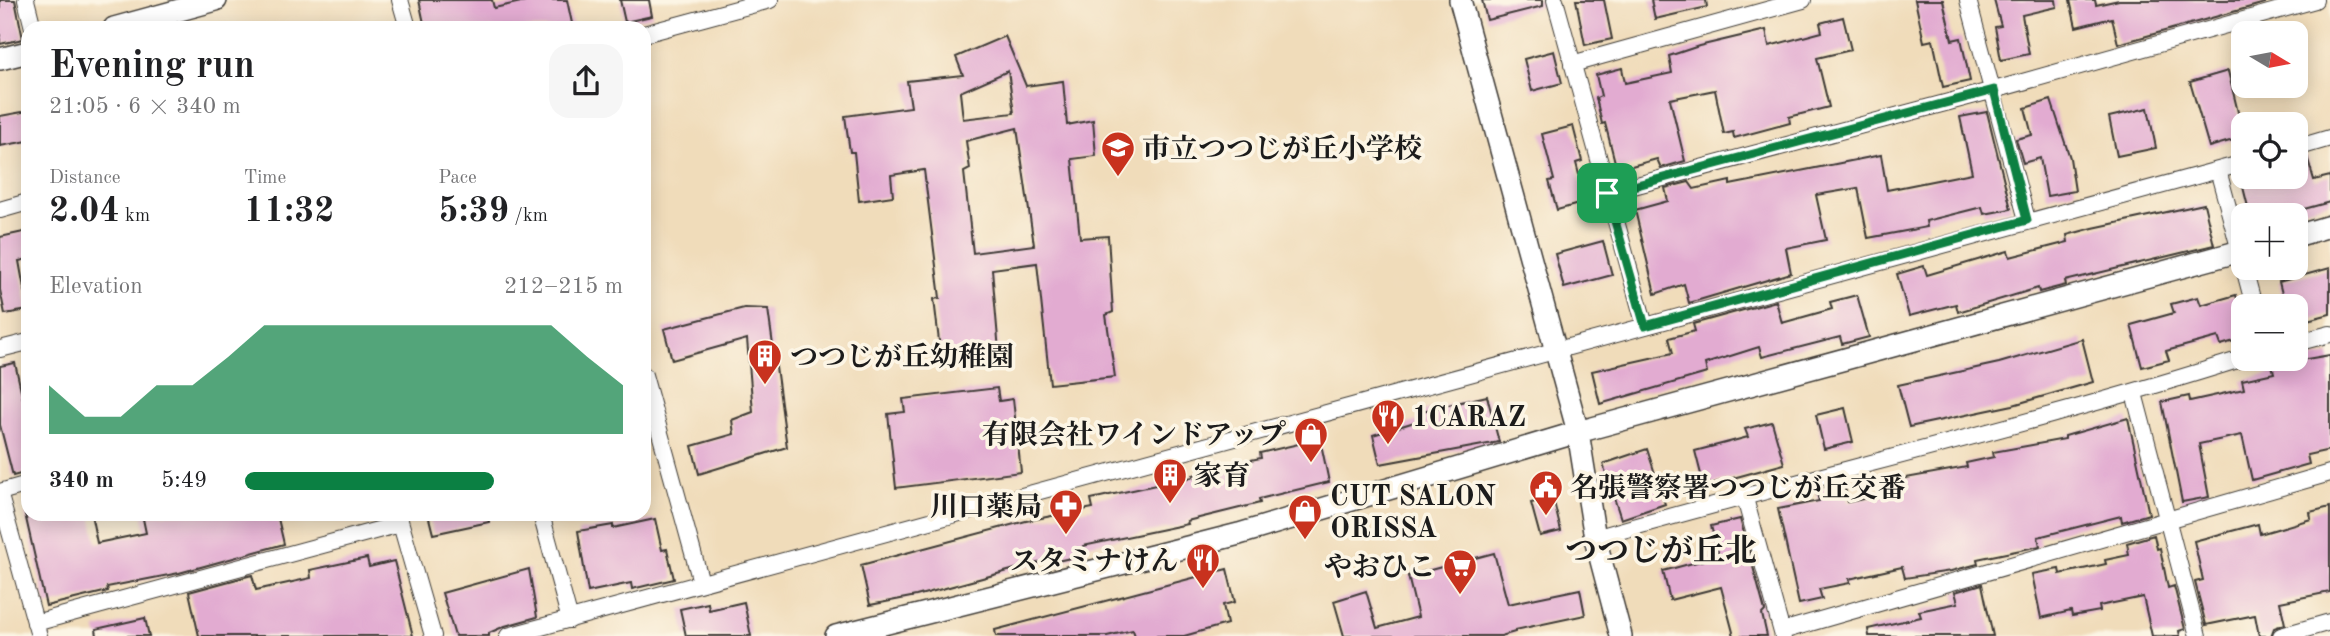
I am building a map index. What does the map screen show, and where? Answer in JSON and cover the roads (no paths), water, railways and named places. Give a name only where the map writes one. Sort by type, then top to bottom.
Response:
[{"type":"street","points":[[26,0],[31,21]]},
{"type":"street","points":[[140,21],[216,0]]},
{"type":"street","points":[[400,0],[406,21]]},
{"type":"street","points":[[651,32],[770,0]]},
{"type":"street","points":[[1460,0],[1577,432],[1595,537],[1621,636]]},
{"type":"street","points":[[1555,0],[1645,326]]},
{"type":"street","points":[[1572,64],[1803,0]]},
{"type":"street","points":[[1968,0],[2027,220]]},
{"type":"street","points":[[1607,193],[1994,90],[2315,0]]},
{"type":"street","points":[[0,59],[21,54]]},
{"type":"street","points":[[2308,144],[2330,138]]},
{"type":"street","points":[[508,636],[2231,166]]},
{"type":"street","points":[[2218,170],[2231,216]]},
{"type":"street","points":[[0,210],[21,204]]},
{"type":"street","points":[[2308,232],[2330,226]]},
{"type":"street","points":[[836,636],[864,632],[1239,534],[1577,432],[2231,262]]},
{"type":"street","points":[[2308,340],[2330,334]]},
{"type":"street","points":[[0,349],[21,344]]},
{"type":"street","points":[[1595,537],[1744,495],[2134,393],[2231,362]]},
{"type":"street","points":[[2134,393],[2198,636]]},
{"type":"street","points":[[651,400],[701,582]]},
{"type":"street","points":[[1744,495],[1782,634],[2330,474]]},
{"type":"street","points":[[21,486],[0,494],[37,629],[392,521]]},
{"type":"street","points":[[400,521],[433,636]]},
{"type":"street","points":[[543,521],[570,620]]},
{"type":"street","points":[[2281,636],[2330,622]]},
{"type":"place","name":"市立つつじが丘小学校","points":[[1118,178]]},
{"type":"place","name":"つつじが丘幼稚園","points":[[765,386]]},
{"type":"place","name":"1CARAZ","points":[[1388,446]]},
{"type":"place","name":"有限会社ワインドアップ","points":[[1311,464]]},
{"type":"place","name":"家育","points":[[1170,505]]},
{"type":"place","name":"名張警察署つつじが丘交番","points":[[1546,517]]},
{"type":"place","name":"川口薬局","points":[[1066,536]]},
{"type":"place","name":"CUT SALON ORISSA","points":[[1305,541]]},
{"type":"place","name":"スタミナけん","points":[[1203,590]]},
{"type":"place","name":"やおひこ","points":[[1460,596]]},
{"type":"district","name":"つつじが丘北","points":[[1661,550]]}]
